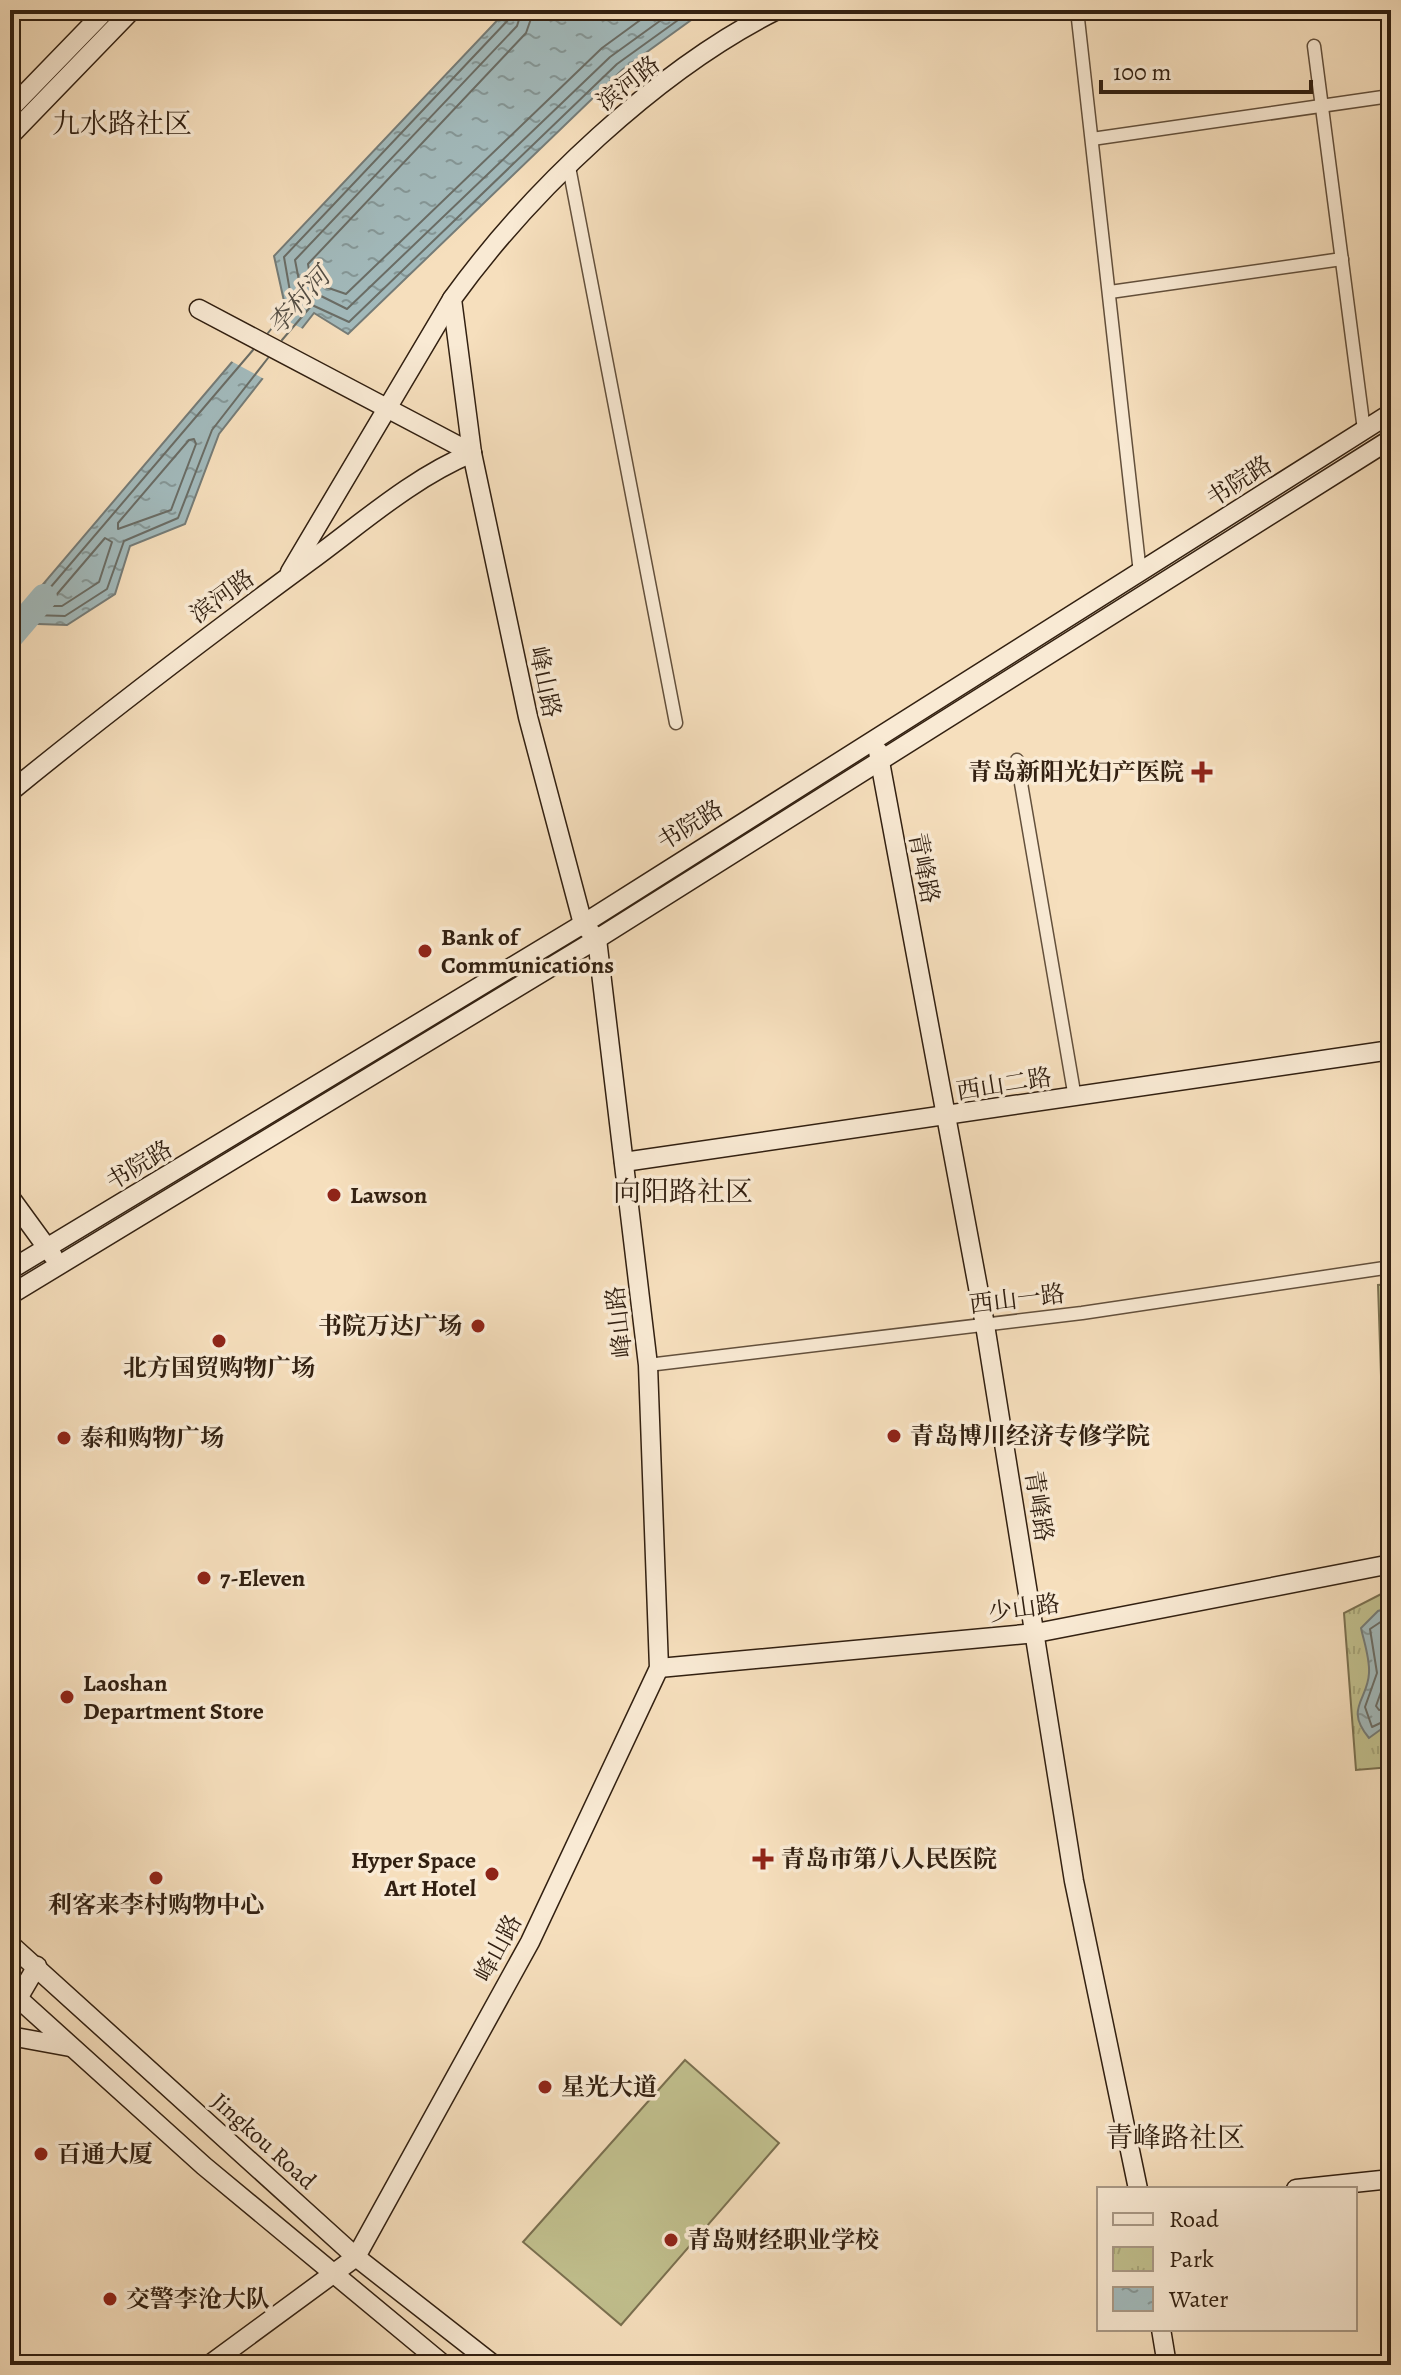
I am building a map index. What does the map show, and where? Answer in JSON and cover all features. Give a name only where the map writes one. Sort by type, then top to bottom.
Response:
[{"type":"street","points":[[10,109],[106,10]]},
{"type":"street","points":[[10,136],[132,10]]},
{"type":"street","name":"滨河路","points":[[285,579],[452,299],[483,257],[592,144],[659,88],[744,27],[777,10]]},
{"type":"street","points":[[1077,10],[1140,573]]},
{"type":"street","points":[[1314,46],[1364,430]]},
{"type":"street","points":[[1092,139],[1383,97]]},
{"type":"street","points":[[569,167],[676,723]]},
{"type":"street","points":[[1110,292],[1342,259]]},
{"type":"street","name":"峰山路","points":[[356,2257],[530,1942],[659,1668],[648,1365],[597,939],[583,924],[528,717],[472,453],[453,330],[452,299]]},
{"type":"street","points":[[199,309],[349,385],[472,453]]},
{"type":"street","name":"书院路","points":[[10,1270],[583,924],[1391,413]]},
{"type":"street","name":"书院路","points":[[10,1295],[597,939],[1387,444]]},
{"type":"street","name":"滨河路","points":[[10,792],[153,677],[285,579],[437,468],[472,453]]},
{"type":"street","name":"青峰路","points":[[876,737],[985,1325],[1074,1881],[1138,2187]]},
{"type":"street","points":[[1017,760],[1075,1098]]},
{"type":"street","name":"西山二路","points":[[624,1162],[1391,1050]]},
{"type":"street","points":[[10,1197],[60,1266]]},
{"type":"street","name":"西山一路","points":[[648,1365],[985,1325],[1391,1267]]},
{"type":"street","name":"少山路","points":[[659,1668],[1036,1633],[1391,1564]]},
{"type":"street","name":"Jingkou Road","points":[[10,1944],[356,2257],[494,2365]]},
{"type":"street","points":[[37,1966],[13,2000],[75,2049],[332,2275],[444,2365]]},
{"type":"street","points":[[10,2036],[75,2049]]},
{"type":"street","points":[[1315,2187],[1391,2179]]},
{"type":"street","points":[[209,2365],[356,2257]]},
{"type":"street","points":[[1161,2331],[1167,2365]]},
{"type":"green space","points":[[1391,1284],[1391,1557],[1387,1558],[1378,1285]]},
{"type":"green space","points":[[1391,1589],[1391,1767],[1356,1770],[1344,1613]]},
{"type":"green space","points":[[685,2060],[779,2143],[621,2325],[523,2242]]},
{"type":"water","points":[[507,10],[705,10],[622,70],[348,334],[314,313],[219,434],[185,524],[130,546],[115,594],[67,625],[10,623],[284,301],[274,256]]},
{"type":"water","points":[[1391,1607],[1391,1722],[1369,1738],[1358,1719],[1359,1704],[1369,1673],[1361,1628],[1378,1611]]},
{"type":"pier","points":[[270,312],[305,330],[266,380],[229,360]]},
{"type":"waterway","name":"李村河","points":[[10,637],[44,597]]},
{"type":"place","name":"青岛新阳光妇产医院","points":[[1202,772]]},
{"type":"place","name":"Bank of Communications","points":[[425,951]]},
{"type":"place","name":"Lawson","points":[[334,1195]]},
{"type":"place","name":"书院万达广场","points":[[478,1326]]},
{"type":"place","name":"北方国贸购物广场","points":[[219,1341]]},
{"type":"place","name":"青岛博川经济专修学院","points":[[894,1436]]},
{"type":"place","name":"泰和购物广场","points":[[64,1438]]},
{"type":"place","name":"7-Eleven","points":[[204,1578]]},
{"type":"place","name":"Laoshan Department Store","points":[[67,1697]]},
{"type":"place","name":"青岛市第八人民医院","points":[[763,1859]]},
{"type":"place","name":"Hyper Space Art Hotel","points":[[492,1874]]},
{"type":"place","name":"利客来李村购物中心","points":[[156,1878]]},
{"type":"place","name":"星光大道","points":[[545,2087]]},
{"type":"place","name":"百通大厦","points":[[41,2154]]},
{"type":"place","name":"青岛财经职业学校","points":[[671,2240]]},
{"type":"place","name":"交警李沧大队","points":[[110,2299]]},
{"type":"district","name":"九水路社区","points":[[122,124]]},
{"type":"district","name":"向阳路社区","points":[[683,1192]]},
{"type":"district","name":"青峰路社区","points":[[1175,2138]]}]
